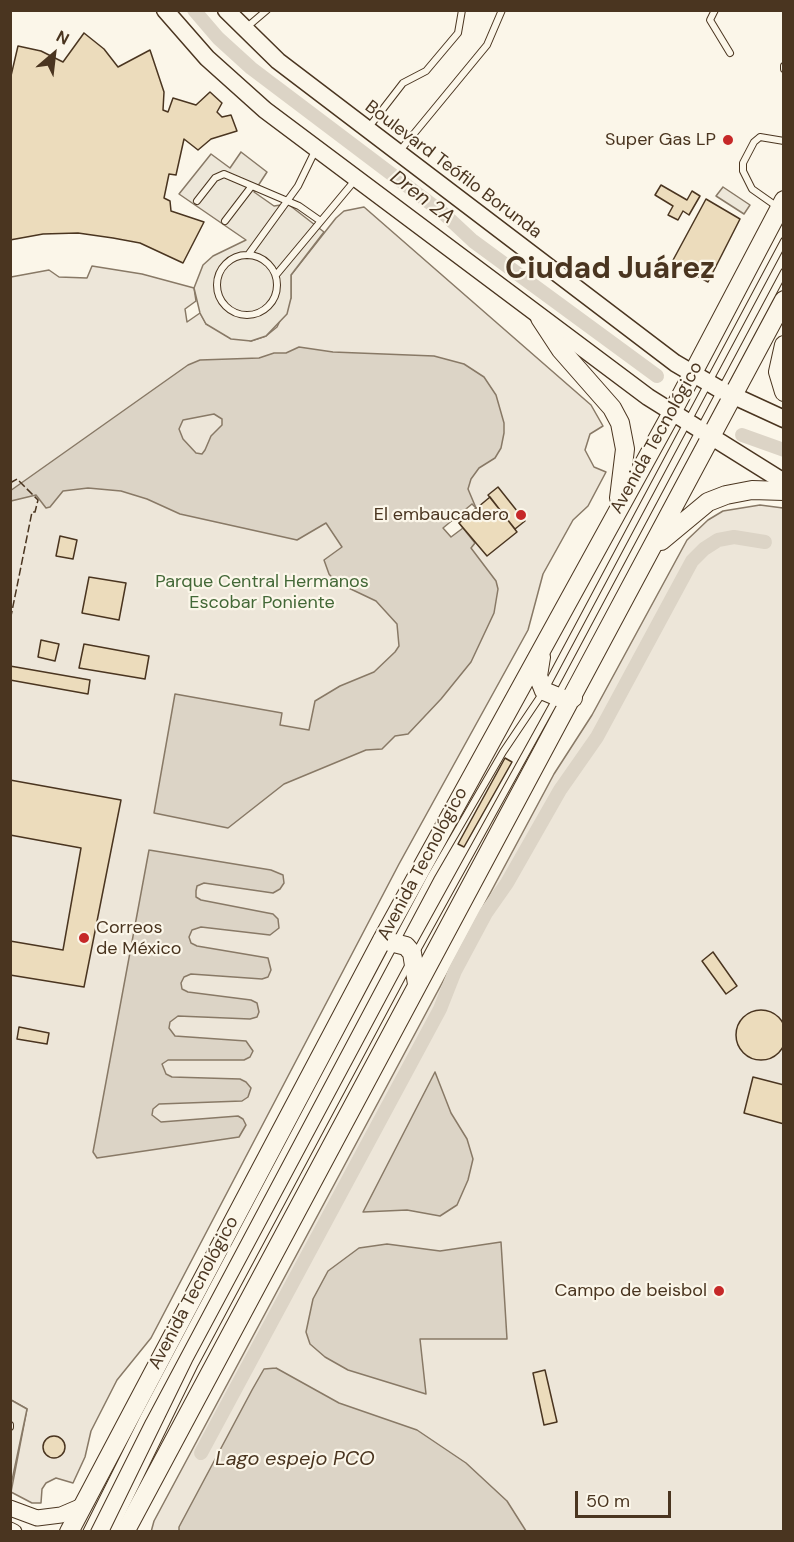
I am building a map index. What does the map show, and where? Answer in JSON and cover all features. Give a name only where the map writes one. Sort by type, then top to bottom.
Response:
[{"type":"main road","points":[[165,10],[207,58],[265,110],[540,318],[702,430],[783,482]]},
{"type":"main road","name":"Boulevard Teófilo Borunda","points":[[226,10],[278,61],[691,377],[721,394],[783,419]]},
{"type":"main road","name":"Avenida Tecnológico","points":[[69,1532],[389,941],[515,696],[543,650],[691,377],[781,204]]},
{"type":"main road","points":[[125,1532],[417,984],[558,695],[651,551],[702,430],[721,394],[783,300]]},
{"type":"main road","points":[[540,318],[561,350],[612,408],[620,423],[625,449],[617,511]]},
{"type":"main road","points":[[783,345],[778,372],[783,392]]},
{"type":"main road","points":[[651,551],[708,502],[726,495],[752,490],[783,491]]},
{"type":"main road","points":[[543,650],[538,676],[558,695]]},
{"type":"main road","points":[[389,941],[406,946],[413,957],[417,984]]},
{"type":"street","points":[[10,1508],[37,1518],[61,1515],[82,1506]]},
{"type":"lane","points":[[244,29],[267,10]]},
{"type":"lane","points":[[367,129],[403,82],[426,71],[458,33],[462,10]]},
{"type":"lane","points":[[398,153],[487,45],[502,10]]},
{"type":"lane","points":[[715,10],[710,20],[730,53]]},
{"type":"lane","points":[[781,204],[752,189],[743,171],[743,163],[754,142],[760,137],[783,141]]},
{"type":"lane","points":[[248,255],[265,261],[276,275],[277,294],[267,309],[249,316],[231,311],[219,296],[218,276],[230,261],[248,255],[298,186],[316,148]]},
{"type":"lane","points":[[197,201],[215,177],[224,174],[287,201],[319,220]]},
{"type":"lane","points":[[276,275],[319,220],[356,179]]},
{"type":"lane","points":[[225,221],[251,187]]},
{"type":"lane","points":[[721,394],[783,241]]},
{"type":"lane","points":[[113,1532],[195,1364],[413,957],[702,430],[783,272]]},
{"type":"lane","points":[[86,1532],[389,941],[503,752],[558,695],[702,430]]},
{"type":"green space","name":"Parque Central Hermanos Escobar Poniente","points":[[364,207],[591,405],[603,426],[590,434],[585,450],[594,467],[606,472],[588,506],[573,520],[543,574],[528,630],[399,864],[151,1338],[117,1380],[91,1431],[85,1457],[73,1483],[56,1478],[46,1483],[42,1489],[41,1503],[32,1503],[11,1492],[27,1409],[11,1400],[11,277],[49,270],[59,277],[87,278],[92,266],[142,274],[194,288],[196,301],[185,309],[187,322],[200,313],[206,324],[251,341],[266,336],[277,327],[291,298],[291,275],[336,218],[344,211]]},
{"type":"green space","points":[[760,505],[783,508],[783,1531],[151,1532],[154,1521],[554,774],[592,715],[687,540],[708,520],[723,511]]},
{"type":"shaded area","points":[[241,152],[267,172],[254,192],[274,206],[288,204],[324,232],[291,275],[291,298],[287,314],[266,336],[251,341],[231,339],[206,324],[200,313],[194,288],[203,265],[213,256],[246,240],[179,194],[211,154],[230,168]]},
{"type":"shaded area","points":[[723,187],[750,205],[744,214],[716,196]]},
{"type":"shaded area","points":[[11,1400],[27,1409],[11,1485]]},
{"type":"water","points":[[299,347],[333,352],[434,356],[464,364],[484,377],[496,395],[504,423],[504,433],[501,448],[495,458],[479,468],[471,479],[468,489],[476,508],[459,523],[475,543],[471,548],[496,581],[498,589],[494,613],[471,662],[408,734],[395,736],[382,749],[366,750],[284,784],[228,828],[154,813],[175,694],[282,713],[280,725],[309,730],[315,701],[340,686],[374,672],[395,652],[399,646],[397,624],[376,601],[336,582],[329,574],[324,560],[342,547],[326,523],[297,540],[180,514],[147,499],[121,491],[88,488],[63,491],[50,507],[46,508],[36,495],[11,501],[10,491],[188,365],[200,360],[259,358],[274,353],[286,353]],"holes":[[[214,414],[222,419],[222,425],[211,436],[202,454],[196,453],[183,439],[179,429],[183,420]]]},
{"type":"water","points":[[149,850],[271,870],[283,875],[284,883],[273,893],[204,883],[197,886],[196,891],[196,897],[201,900],[273,914],[278,919],[279,928],[270,935],[201,927],[192,930],[189,937],[191,943],[197,946],[268,958],[271,970],[268,977],[262,979],[191,974],[184,977],[181,983],[182,989],[188,992],[251,1000],[257,1003],[259,1012],[257,1017],[250,1019],[178,1016],[170,1022],[169,1028],[175,1036],[246,1041],[253,1051],[250,1057],[244,1060],[168,1060],[162,1064],[166,1074],[172,1077],[240,1079],[251,1088],[248,1097],[242,1101],[159,1104],[153,1109],[152,1115],[161,1122],[238,1116],[246,1125],[239,1137],[97,1158],[93,1152]]},
{"type":"water","points":[[435,1072],[451,1113],[467,1139],[473,1159],[468,1180],[457,1205],[440,1216],[407,1210],[363,1212]]},
{"type":"water","points":[[501,1242],[507,1339],[420,1339],[426,1394],[348,1370],[325,1357],[310,1344],[306,1332],[313,1299],[328,1271],[359,1248],[387,1244],[440,1251]]},
{"type":"water","name":"Lago espejo PCO","points":[[276,1368],[339,1403],[417,1430],[466,1463],[507,1501],[526,1531],[179,1531],[179,1527],[264,1369]]},
{"type":"pier","points":[[472,504],[476,508],[459,523],[463,528],[451,537],[443,528]]},
{"type":"building","points":[[84,33],[104,49],[118,67],[150,50],[164,92],[163,110],[168,112],[173,98],[196,105],[210,92],[222,103],[217,112],[222,117],[231,115],[237,131],[211,139],[198,150],[184,139],[176,175],[169,174],[164,198],[170,201],[171,211],[204,222],[183,263],[140,243],[78,233],[43,234],[10,240],[10,80],[18,46],[41,51],[63,62]]},
{"type":"building","points":[[661,185],[687,200],[692,191],[700,196],[689,215],[683,211],[678,220],[668,215],[673,206],[655,195]]},
{"type":"building","points":[[706,199],[740,219],[708,282],[672,262]]},
{"type":"building","points":[[498,487],[525,521],[515,529],[488,495]]},
{"type":"building","points":[[490,497],[517,532],[487,556],[459,523]]},
{"type":"building","points":[[60,536],[77,540],[73,559],[56,556]]},
{"type":"building","points":[[89,577],[126,583],[119,620],[82,613]]},
{"type":"building","points":[[41,640],[59,644],[55,661],[38,657]]},
{"type":"building","points":[[84,644],[149,656],[145,679],[79,668]]},
{"type":"building","points":[[10,666],[90,680],[88,694],[10,680]]},
{"type":"building","points":[[505,758],[512,762],[464,847],[458,844]]},
{"type":"building","points":[[10,780],[121,800],[84,987],[10,975],[10,941],[63,950],[81,848],[10,835]]},
{"type":"building","points":[[713,952],[737,986],[726,994],[702,961]]},
{"type":"building","points":[[756,1010],[766,1010],[779,1017],[786,1030],[786,1040],[779,1053],[766,1060],[756,1060],[747,1056],[740,1049],[736,1040],[736,1030],[740,1021],[747,1014]]},
{"type":"building","points":[[19,1027],[49,1033],[47,1044],[17,1039]]},
{"type":"building","points":[[753,1077],[784,1085],[784,1124],[744,1113]]},
{"type":"building","points":[[545,1370],[557,1422],[544,1425],[533,1373]]},
{"type":"building","points":[[54,1436],[62,1439],[65,1447],[62,1455],[54,1458],[46,1455],[43,1447],[46,1439]]},
{"type":"waterway","name":"Dren 2A","points":[[194,10],[218,38],[251,68],[443,213],[473,241],[657,376]]},
{"type":"waterway","name":"Dren 2A","points":[[742,435],[784,450]]},
{"type":"waterway","points":[[201,1453],[440,1009],[455,971],[486,913],[507,883],[560,790],[597,737],[692,561],[718,540],[734,537],[765,542]]},
{"type":"fence","points":[[10,483],[17,479],[38,500],[35,512],[32,512],[10,621]]},
{"type":"place","name":"Super Gas LP","points":[[728,140]]},
{"type":"place","name":"El embaucadero","points":[[521,515]]},
{"type":"place","name":"Correos de México","points":[[84,938]]},
{"type":"place","name":"Campo de beisbol","points":[[719,1291]]},
{"type":"district","name":"Ciudad Juárez","points":[[610,270]]}]
